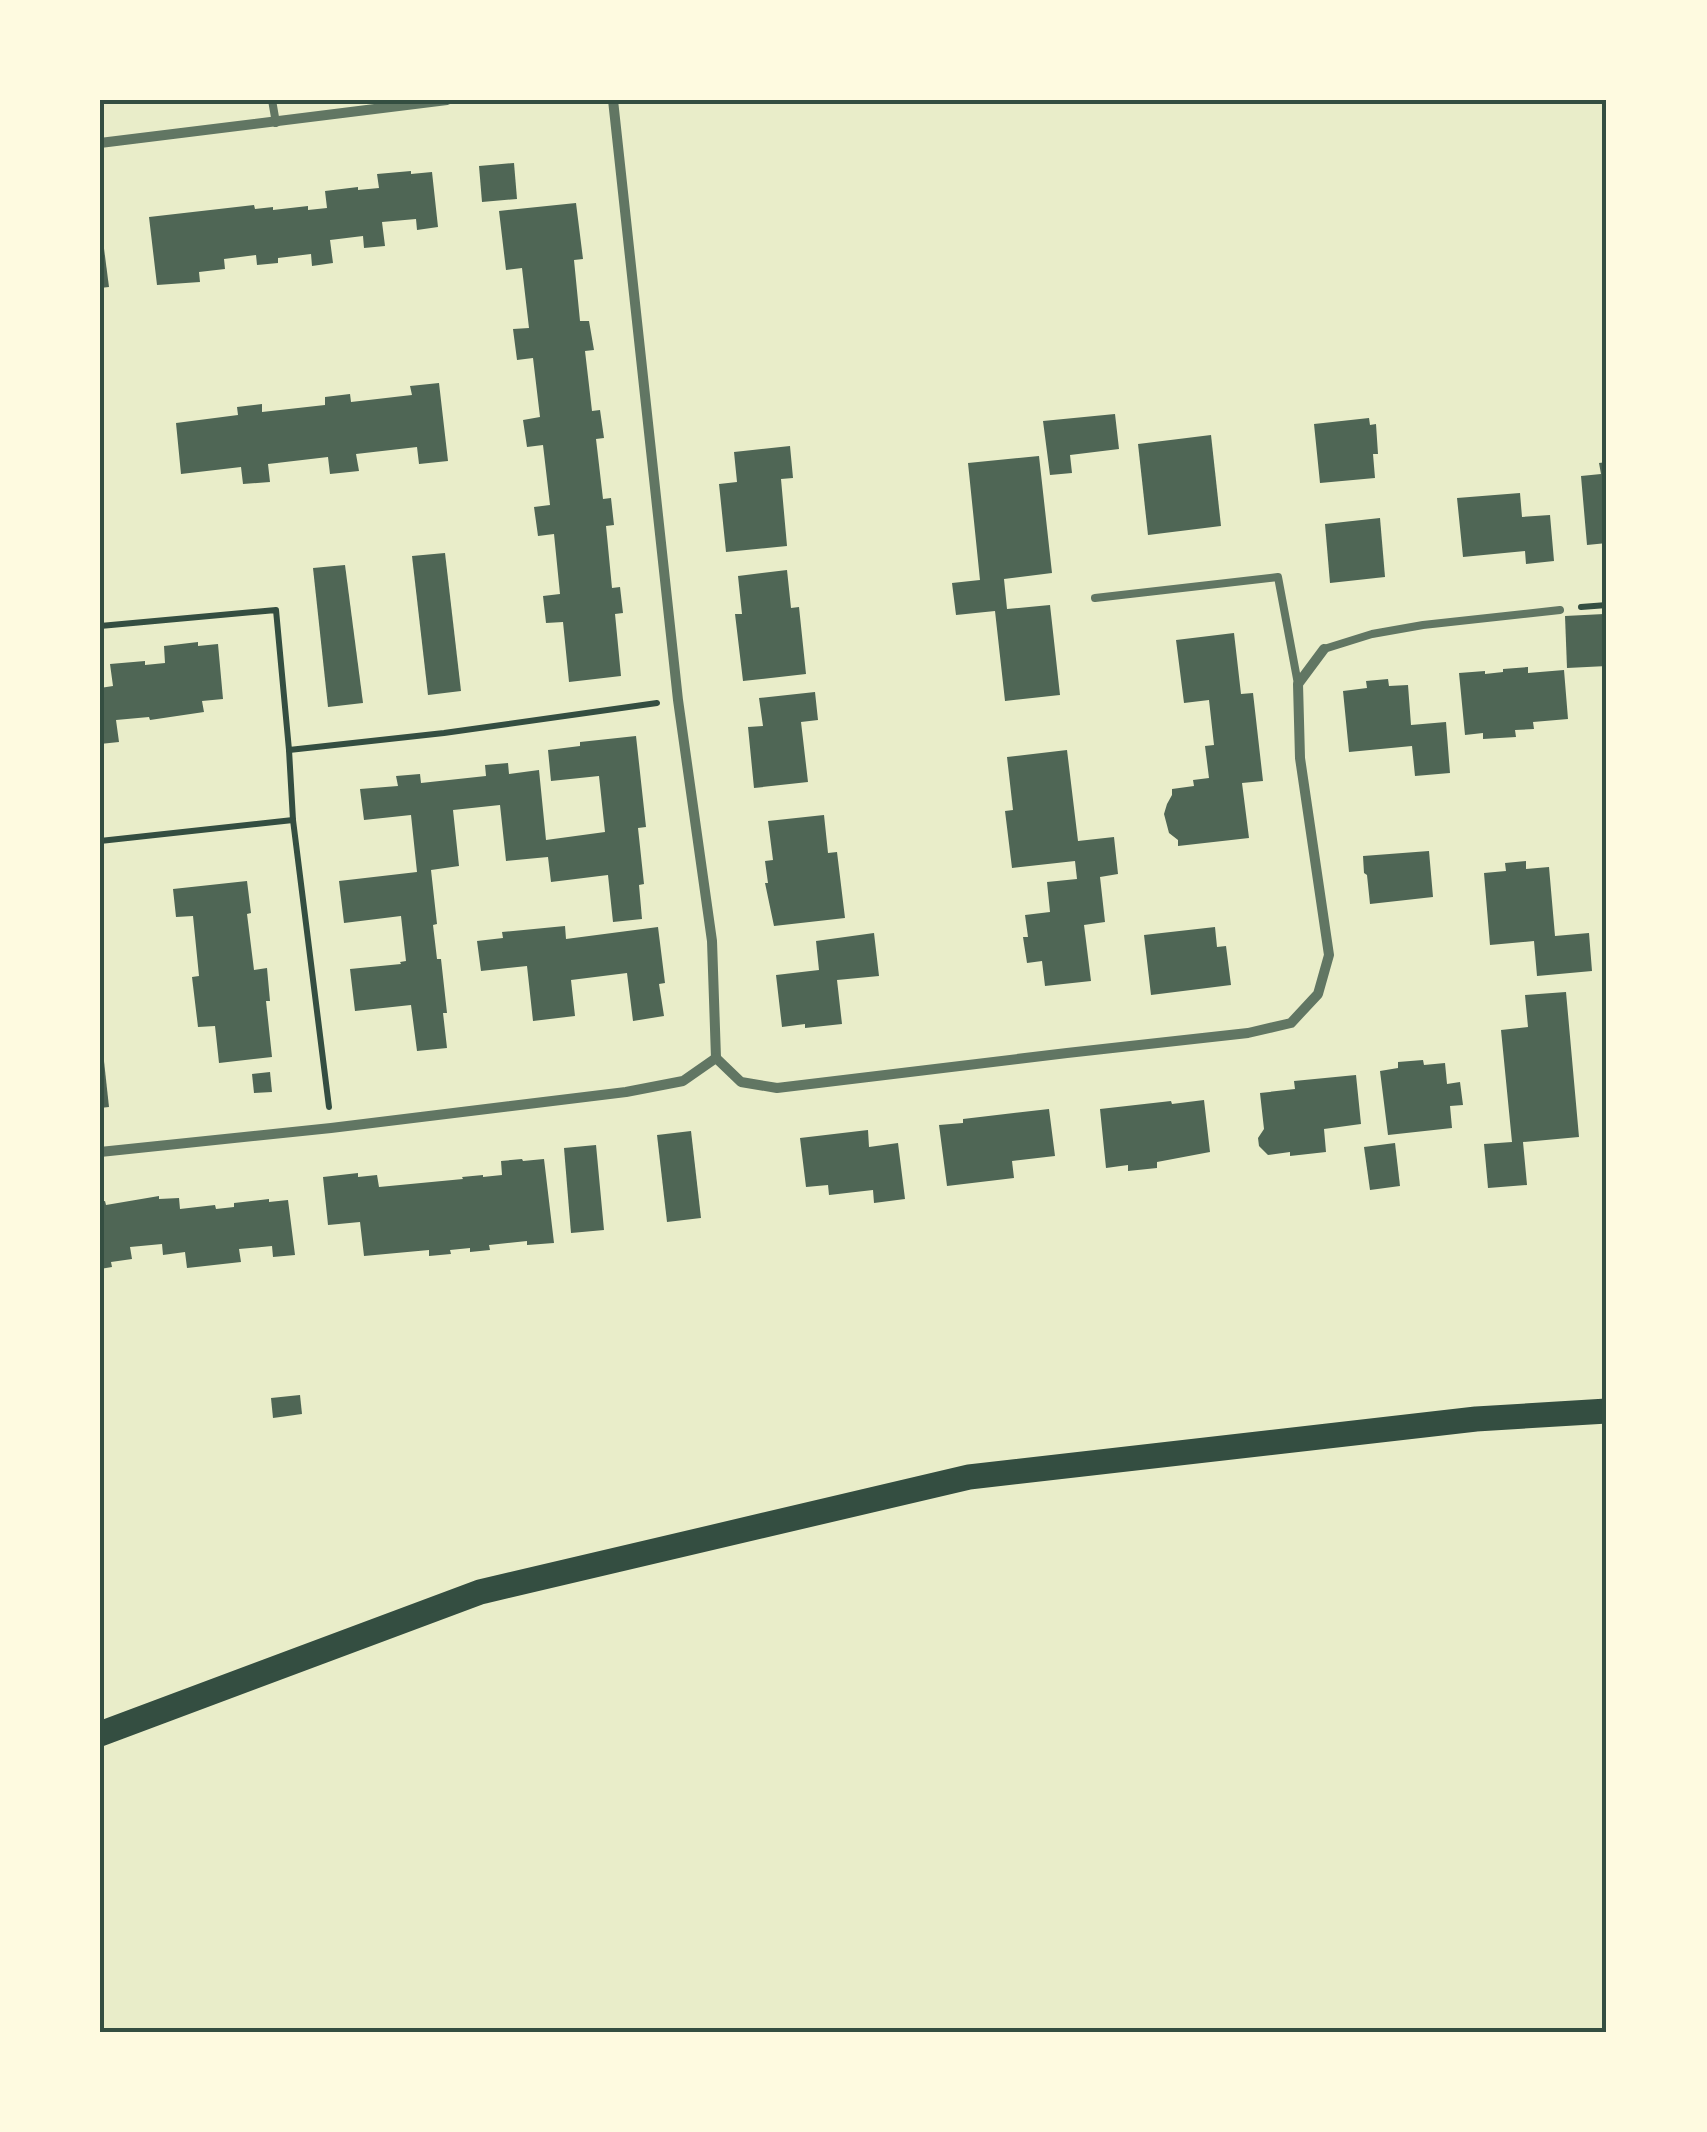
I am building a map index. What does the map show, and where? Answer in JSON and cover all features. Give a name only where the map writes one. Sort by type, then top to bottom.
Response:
[{"type":"main road","points":[[100,1734],[480,1592],[969,1476],[1476,1419],[1607,1411]]},
{"type":"street","points":[[100,143],[447,100]]},
{"type":"street","points":[[613,100],[678,700],[712,941],[716,1058],[740,1082],[777,1088],[1248,1033],[1290,1023],[1318,994],[1330,956],[1300,758],[1298,684],[1324,650]]},
{"type":"street","points":[[100,1152],[626,1092],[683,1080],[716,1058]]},
{"type":"lane","points":[[272,100],[276,122]]},
{"type":"lane","points":[[1096,598],[1278,576],[1298,684]]},
{"type":"lane","points":[[1324,650],[1372,634],[1423,625],[1560,610]]},
{"type":"path","points":[[100,626],[276,610],[293,820],[331,1128]]},
{"type":"path","points":[[289,750],[678,700]]},
{"type":"path","points":[[100,842],[293,820]]},
{"type":"building","points":[[514,163],[517,199],[482,202],[479,166]]},
{"type":"building","points":[[432,172],[438,227],[417,230],[416,219],[382,222],[385,246],[364,248],[363,236],[330,240],[333,263],[312,266],[311,254],[257,265],[256,255],[224,259],[225,269],[199,272],[200,282],[157,285],[149,217],[254,205],[255,209],[273,210],[327,208],[325,191],[379,188],[377,174]]},
{"type":"building","points":[[576,203],[583,259],[574,260],[580,321],[589,321],[594,350],[585,351],[592,411],[600,410],[604,438],[596,439],[603,499],[611,498],[614,525],[606,526],[612,588],[620,587],[623,613],[615,614],[621,676],[569,682],[563,622],[546,623],[543,596],[560,594],[554,534],[538,536],[534,507],[550,505],[543,445],[527,447],[523,420],[540,417],[533,358],[517,360],[513,329],[529,328],[522,268],[506,270],[499,211]]},
{"type":"building","points":[[100,233],[109,287],[100,288]]},
{"type":"building","points":[[439,383],[448,461],[419,464],[417,447],[356,454],[359,471],[330,474],[328,457],[268,464],[270,482],[243,484],[241,467],[181,474],[176,423],[238,415],[237,407],[262,404],[262,412],[325,405],[325,397],[350,394],[351,402],[412,395],[410,386]]},
{"type":"building","points":[[1115,414],[1119,449],[1070,455],[1072,473],[1050,475],[1043,421]]},
{"type":"building","points":[[1369,418],[1370,425],[1376,424],[1375,478],[1320,483],[1314,424]]},
{"type":"building","points":[[1211,435],[1221,526],[1148,535],[1138,444]]},
{"type":"building","points":[[790,446],[793,478],[781,479],[787,546],[726,552],[719,484],[737,482],[734,452]]},
{"type":"building","points":[[1039,456],[1052,573],[1004,579],[1007,609],[1050,605],[1060,695],[1005,701],[995,611],[956,615],[952,583],[980,580],[968,463]]},
{"type":"building","points":[[1607,462],[1607,543],[1587,545],[1581,476],[1601,474],[1599,463]]},
{"type":"building","points":[[1520,493],[1522,517],[1550,515],[1554,561],[1526,564],[1525,551],[1463,557],[1457,498]]},
{"type":"building","points":[[1380,518],[1385,577],[1330,583],[1325,524]]},
{"type":"building","points":[[445,553],[461,691],[428,695],[412,556]]},
{"type":"building","points":[[345,565],[363,703],[328,707],[313,568]]},
{"type":"building","points":[[787,570],[791,608],[799,607],[806,674],[743,681],[735,614],[742,614],[738,576]]},
{"type":"building","points":[[1604,614],[1607,666],[1567,668],[1565,616]]},
{"type":"building","points":[[1234,633],[1241,694],[1253,693],[1263,781],[1242,783],[1249,838],[1178,846],[1178,840],[1169,833],[1164,814],[1172,789],[1194,786],[1193,780],[1209,778],[1205,746],[1214,745],[1209,700],[1184,703],[1176,640]]},
{"type":"building","points":[[198,642],[198,646],[218,644],[223,699],[202,701],[204,712],[150,720],[116,720],[119,742],[100,744],[100,688],[113,686],[110,664],[165,663],[164,646]]},
{"type":"building","points":[[1528,667],[1528,673],[1564,670],[1568,719],[1533,722],[1534,729],[1515,730],[1516,737],[1483,739],[1483,733],[1465,735],[1459,673],[1485,674]]},
{"type":"building","points":[[1388,679],[1389,686],[1408,685],[1411,725],[1446,722],[1450,773],[1415,776],[1412,746],[1349,752],[1343,691],[1367,688],[1366,681]]},
{"type":"building","points":[[815,692],[818,720],[801,722],[808,782],[754,788],[748,727],[763,726],[759,698]]},
{"type":"building","points":[[636,736],[646,827],[638,828],[644,884],[639,885],[642,919],[613,922],[608,875],[551,882],[548,857],[506,861],[500,805],[453,810],[459,866],[431,870],[437,924],[433,925],[447,1013],[443,1013],[447,1048],[417,1051],[411,1005],[355,1011],[350,969],[406,961],[401,916],[344,923],[339,881],[417,872],[411,815],[364,820],[360,789],[398,786],[396,776],[420,774],[421,783],[486,776],[485,765],[508,763],[509,774],[539,770],[546,840],[605,832],[599,776],[551,781],[548,750]]},
{"type":"building","points":[[1067,750],[1078,841],[1114,837],[1118,874],[1100,877],[1105,922],[1084,925],[1091,981],[1045,986],[1042,961],[1027,963],[1025,915],[1050,912],[1047,882],[1077,879],[1075,861],[1012,868],[1005,811],[1013,810],[1007,757]]},
{"type":"building","points":[[824,815],[828,853],[837,852],[845,918],[774,926],[765,883],[765,861],[773,860],[768,821]]},
{"type":"building","points":[[1429,851],[1433,897],[1370,904],[1363,856]]},
{"type":"building","points":[[1526,861],[1526,869],[1549,867],[1555,936],[1589,933],[1592,971],[1537,976],[1534,941],[1490,945],[1484,873],[1506,871],[1505,863]]},
{"type":"building","points":[[247,881],[254,970],[267,968],[272,1057],[219,1063],[215,1026],[198,1027],[192,977],[199,976],[193,916],[176,917],[173,889]]},
{"type":"building","points":[[565,926],[566,939],[658,927],[665,983],[659,984],[664,1016],[633,1021],[627,973],[571,980],[575,1016],[533,1021],[527,966],[481,971],[477,941],[503,938],[502,932]]},
{"type":"building","points":[[1215,927],[1217,947],[1226,946],[1231,985],[1151,995],[1144,935]]},
{"type":"building","points":[[874,933],[879,976],[837,980],[842,1024],[782,1027],[776,975],[819,970],[816,941]]},
{"type":"building","points":[[1566,992],[1579,1137],[1523,1142],[1527,1185],[1488,1188],[1484,1144],[1512,1142],[1501,1030],[1528,1027],[1525,995]]},
{"type":"building","points":[[100,1052],[109,1107],[100,1108]]},
{"type":"building","points":[[1423,1060],[1424,1065],[1445,1063],[1447,1084],[1460,1082],[1463,1105],[1450,1106],[1452,1128],[1388,1135],[1380,1071],[1398,1068],[1398,1062]]},
{"type":"building","points":[[270,1072],[272,1092],[254,1093],[252,1074]]},
{"type":"building","points":[[1356,1075],[1361,1124],[1324,1129],[1326,1152],[1268,1155],[1259,1146],[1258,1138],[1264,1129],[1260,1093],[1295,1089],[1294,1081]]},
{"type":"building","points":[[1204,1100],[1210,1152],[1157,1162],[1157,1168],[1106,1168],[1100,1109]]},
{"type":"building","points":[[1049,1109],[1055,1156],[1012,1161],[1014,1178],[947,1186],[939,1125]]},
{"type":"building","points":[[868,1130],[869,1147],[898,1143],[905,1199],[874,1203],[873,1190],[829,1195],[828,1185],[806,1187],[800,1138]]},
{"type":"building","points":[[691,1131],[701,1218],[667,1222],[657,1135]]},
{"type":"building","points":[[1395,1143],[1400,1186],[1370,1190],[1364,1147]]},
{"type":"building","points":[[596,1145],[604,1230],[571,1233],[564,1148]]},
{"type":"building","points":[[544,1159],[554,1243],[527,1245],[527,1241],[489,1245],[490,1250],[470,1252],[470,1248],[429,1256],[429,1250],[364,1256],[360,1222],[328,1225],[323,1177],[377,1175],[379,1187],[502,1175],[501,1161]]},
{"type":"building","points":[[159,1196],[179,1198],[180,1209],[288,1200],[295,1255],[273,1257],[272,1246],[239,1249],[241,1262],[187,1268],[185,1252],[163,1255],[162,1244],[130,1247],[132,1259],[111,1262],[112,1267],[100,1269],[100,1202],[105,1201],[106,1205]]},
{"type":"building","points":[[300,1395],[302,1414],[273,1418],[271,1398]]}]
